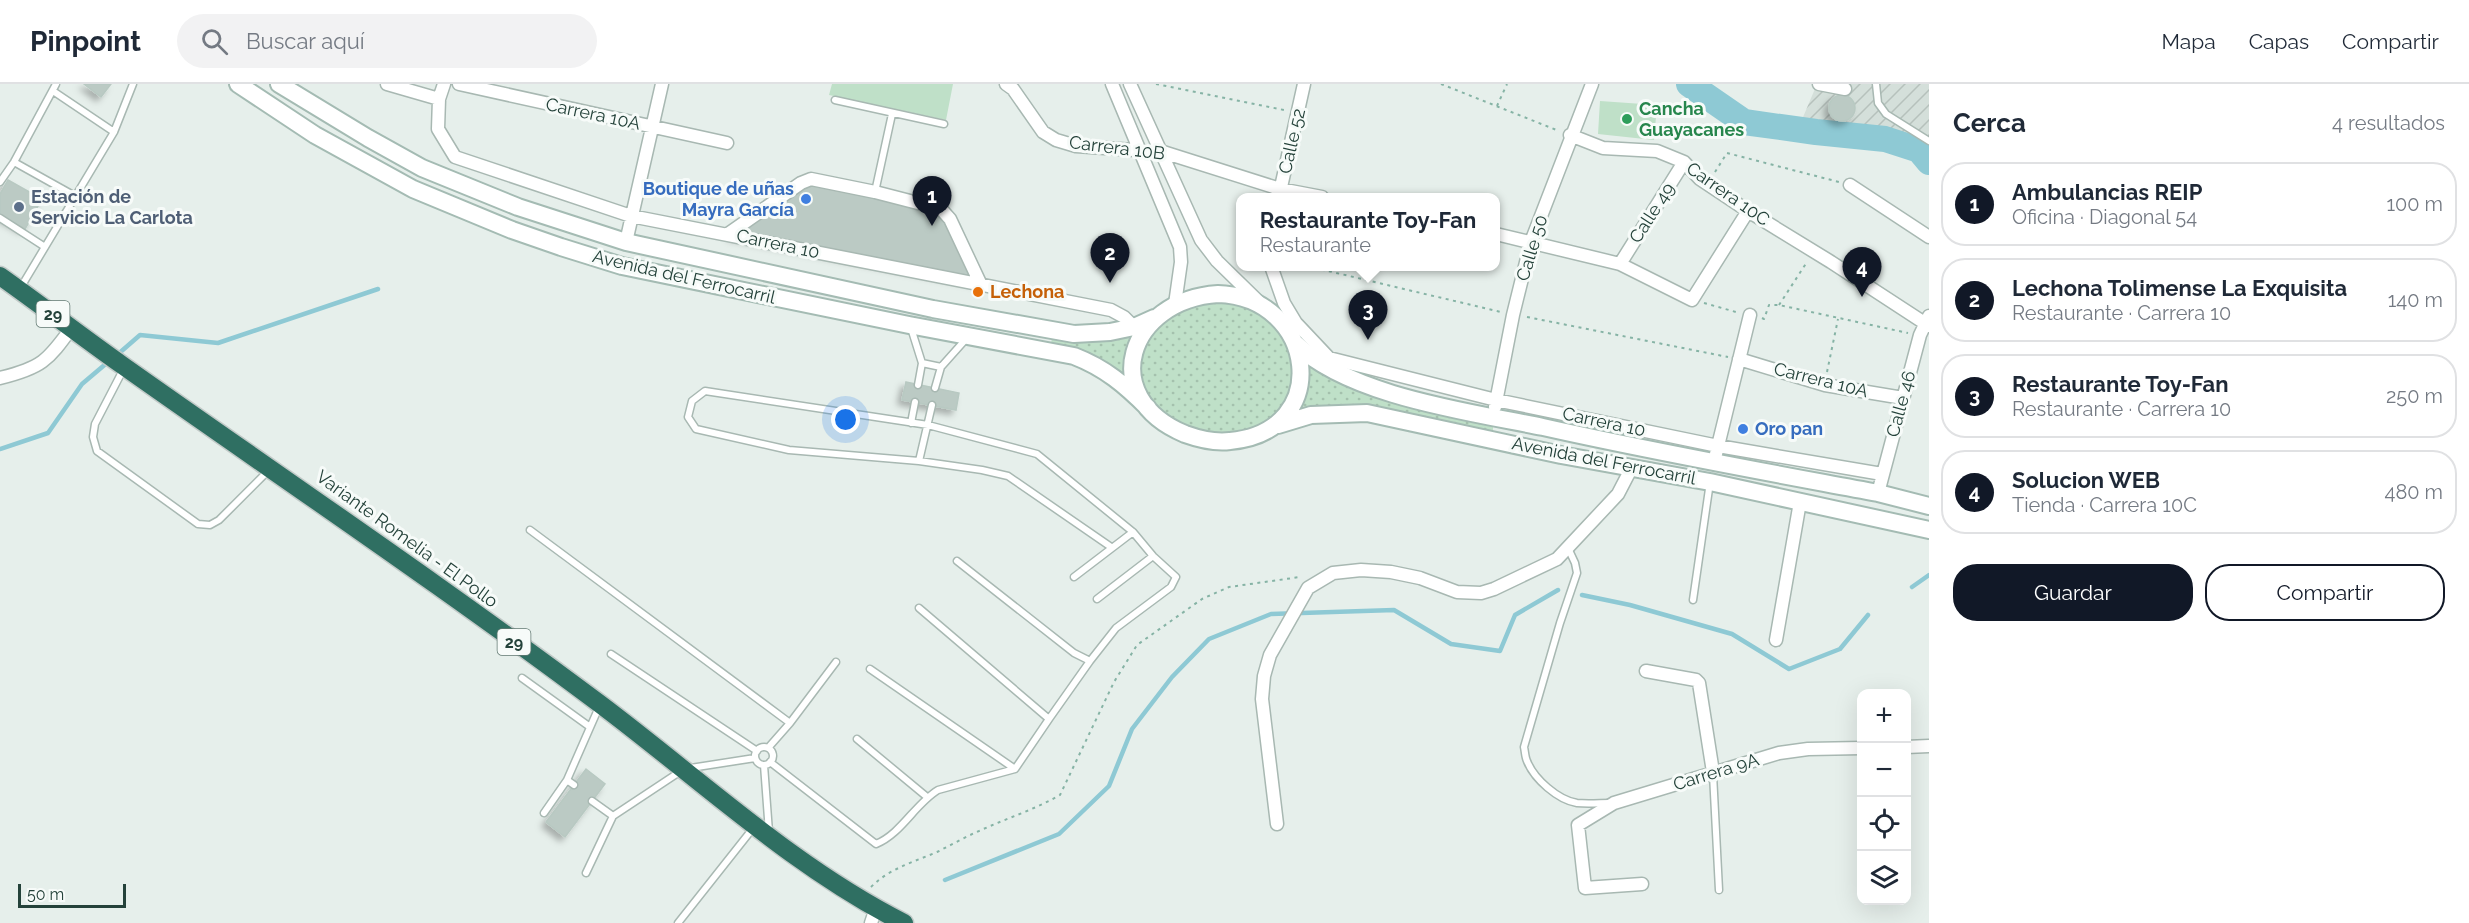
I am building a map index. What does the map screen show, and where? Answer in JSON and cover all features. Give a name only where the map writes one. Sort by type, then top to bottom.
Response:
[{"type":"highway","name":"Variante Romelia - El Pollo","points":[[0,276],[600,704],[873,915],[904,923]]},
{"type":"main road","name":"Avenida del Ferrocarril","points":[[238,84],[315,135],[413,189],[512,230],[622,266],[909,325],[1050,350],[1091,363],[1121,381],[1148,408]]},
{"type":"main road","name":"Avenida del Ferrocarril","points":[[279,84],[422,168],[518,207],[626,242],[933,309],[1053,331],[1091,334],[1134,327],[1154,318]]},
{"type":"main road","points":[[1218,294],[1239,296],[1260,303],[1281,321],[1296,344],[1300,365],[1299,386],[1291,407],[1278,425],[1246,439],[1228,442],[1210,441],[1177,430],[1148,408],[1136,388],[1133,364],[1134,352],[1141,333],[1154,318],[1175,304],[1196,296],[1218,294]]},
{"type":"main road","name":"Avenida del Ferrocarril","points":[[1296,344],[1305,353],[1341,374],[1373,388],[1494,418],[1716,454],[1929,506]]},
{"type":"main road","name":"Avenida del Ferrocarril","points":[[1278,425],[1311,415],[1367,413],[1561,455],[1710,482],[1929,530]]},
{"type":"street","points":[[387,84],[439,99],[444,84]]},
{"type":"street","name":"Carrera 10A","points":[[459,84],[727,143]]},
{"type":"street","points":[[626,242],[662,84]]},
{"type":"street","name":"Carrera 10B","points":[[1006,84],[1013,89],[1043,132],[1056,140],[1076,146],[1163,152],[1280,193]]},
{"type":"street","points":[[1112,84],[1180,247],[1180,271],[1175,304]]},
{"type":"street","points":[[1130,84],[1163,152],[1201,240],[1217,261],[1260,303]]},
{"type":"street","name":"Calle 52","points":[[1280,193],[1305,84]]},
{"type":"street","name":"Calle 50","points":[[1494,418],[1531,242],[1570,135],[1592,84]]},
{"type":"street","points":[[1819,84],[1845,89]]},
{"type":"street","name":"Carrera 10","points":[[439,99],[438,129],[455,157],[631,216],[1112,310],[1134,327]]},
{"type":"street","name":"Carrera 10C","points":[[1570,135],[1603,148],[1657,151],[1684,162],[1707,184],[1926,325]]},
{"type":"street","name":"Calle 49","points":[[1620,264],[1684,162]]},
{"type":"street","points":[[728,234],[801,183],[811,179],[941,209],[950,219],[981,285]]},
{"type":"street","points":[[1850,185],[1929,237]]},
{"type":"street","points":[[1500,235],[1620,264],[1692,300],[1748,211]]},
{"type":"street","name":"Carrera 10","points":[[1272,271],[1284,303],[1296,323],[1329,358],[1716,454],[1882,474]]},
{"type":"street","points":[[1716,454],[1750,315]]},
{"type":"street","name":"Calle 46","points":[[1878,493],[1903,398],[1926,325]]},
{"type":"street","points":[[0,378],[24,371],[53,355],[72,327]]},
{"type":"street","name":"Carrera 10A","points":[[1739,359],[1825,385],[1903,398]]},
{"type":"street","points":[[1277,824],[1262,699],[1264,676],[1270,655],[1308,588],[1333,573],[1362,570],[1391,572],[1420,578],[1457,592],[1481,593],[1494,589],[1557,559],[1618,494],[1632,467]]},
{"type":"street","points":[[1776,640],[1800,502]]},
{"type":"street","points":[[1646,671],[1696,680],[1699,683],[1713,772]]},
{"type":"street","points":[[1911,747],[1929,746]]},
{"type":"street","name":"Carrera 9A","points":[[1642,884],[1585,888],[1578,825],[1614,803],[1779,753],[1808,749],[1857,748]]},
{"type":"lane","points":[[0,182],[14,162],[56,84]]},
{"type":"lane","points":[[19,290],[114,132],[133,84]]},
{"type":"lane","points":[[1876,84],[1878,103],[1886,114],[1929,141]]},
{"type":"lane","points":[[53,91],[114,132]]},
{"type":"lane","points":[[835,100],[944,124]]},
{"type":"lane","points":[[875,192],[892,114]]},
{"type":"lane","points":[[14,162],[75,196]]},
{"type":"lane","points":[[0,218],[45,247]]},
{"type":"lane","points":[[909,325],[922,363],[918,385]]},
{"type":"lane","points":[[935,388],[941,367],[969,336]]},
{"type":"lane","points":[[922,363],[941,367]]},
{"type":"lane","points":[[123,365],[95,424],[93,437],[98,451],[198,524],[210,525],[219,520],[272,468]]},
{"type":"lane","points":[[611,654],[756,754],[757,761],[767,763],[876,844],[886,840],[927,797],[938,790],[1015,770],[1090,661],[1116,628],[1171,587],[1176,578],[1133,532],[1036,454],[928,425],[705,391],[692,401],[688,417],[696,429],[789,450],[919,461],[1008,476],[1111,547]]},
{"type":"lane","points":[[911,423],[915,402]]},
{"type":"lane","points":[[919,461],[932,405]]},
{"type":"lane","points":[[1693,600],[1710,482]]},
{"type":"lane","points":[[530,530],[790,723]]},
{"type":"lane","points":[[1074,577],[1133,532]]},
{"type":"lane","points":[[1568,548],[1575,562],[1577,573],[1524,747],[1527,761],[1546,787],[1559,796],[1575,803],[1614,803]]},
{"type":"lane","points":[[1097,599],[1153,556]]},
{"type":"lane","points":[[957,561],[1074,653],[1090,661]]},
{"type":"lane","points":[[919,608],[1049,719]]},
{"type":"lane","points":[[586,873],[613,816],[684,769],[756,754],[768,748],[836,662]]},
{"type":"lane","points":[[870,669],[1015,770]]},
{"type":"lane","points":[[522,678],[590,727]]},
{"type":"lane","points":[[544,813],[567,780],[600,704]]},
{"type":"lane","points":[[857,739],[927,797]]},
{"type":"lane","points":[[678,923],[762,831],[767,763],[772,754],[768,748]]},
{"type":"lane","points":[[1713,772],[1719,890]]},
{"type":"lane","points":[[567,780],[574,785]]},
{"type":"lane","points":[[592,801],[613,816]]},
{"type":"path","points":[[1156,84],[1299,113]]},
{"type":"path","points":[[1441,84],[1570,135]]},
{"type":"path","points":[[1497,106],[1507,84]]},
{"type":"path","points":[[1707,184],[1727,153],[1850,185]]},
{"type":"path","points":[[1779,305],[1814,251]]},
{"type":"path","points":[[1692,300],[1764,319],[1769,304],[1838,319],[1926,325]]},
{"type":"path","points":[[1825,385],[1838,319]]},
{"type":"path","points":[[875,883],[903,865],[978,831],[1035,809],[1060,795],[1114,682],[1137,645],[1202,599],[1229,587],[1262,580],[1333,573]]},
{"type":"shaded area","points":[[1817,84],[1929,84],[1929,162],[1919,150],[1885,139],[1798,129]]},
{"type":"green space","points":[[832,84],[953,84],[946,120],[829,95]]},
{"type":"green space","name":"Cancha Guayacanes","points":[[1600,101],[1657,105],[1654,140],[1598,134]]},
{"type":"green space","points":[[1239,296],[1341,374],[1493,418],[1493,439],[1352,412],[1262,433],[1193,437],[1121,381],[1050,350],[1053,331],[1074,334],[1164,310]]},
{"type":"building","points":[[84,84],[111,84],[101,97]]},
{"type":"building","points":[[1842,95],[1851,99],[1855,108],[1851,117],[1842,121],[1833,117],[1829,108],[1833,99]]},
{"type":"building","points":[[811,179],[941,209],[979,281],[732,235]]},
{"type":"building","name":"Estación de Servicio La Carlota","points":[[8,180],[42,199],[25,229],[0,215],[0,194]]},
{"type":"building","points":[[906,382],[959,393],[956,410],[902,400]]},
{"type":"building","points":[[586,769],[605,784],[565,837],[546,822]]},
{"type":"waterway","points":[[1689,84],[1744,122],[1885,139],[1919,150],[1929,162]]},
{"type":"waterway","points":[[117,355],[140,335],[218,343],[378,289]]},
{"type":"waterway","points":[[0,449],[48,433],[82,384],[108,362]]},
{"type":"waterway","points":[[1912,587],[1929,575]]},
{"type":"waterway","points":[[945,880],[1059,834],[1109,786],[1132,729],[1172,677],[1209,639],[1271,614],[1394,610],[1451,644],[1500,651],[1515,615],[1558,590]]},
{"type":"waterway","points":[[1582,595],[1630,605],[1732,634],[1789,669],[1840,649],[1868,615]]},
{"type":"place","name":"Cancha Guayacanes","points":[[1627,119]]},
{"type":"place","name":"Boutique de uñas Mayra García","points":[[806,199]]},
{"type":"place","name":"Estación de Servicio La Carlota","points":[[19,207]]},
{"type":"place","name":"Ambulancias REIP","points":[[932,226]]},
{"type":"place","name":"Lechona Tolimense La Exquisita","points":[[1110,283]]},
{"type":"place","name":"Lechona","points":[[978,292]]},
{"type":"place","name":"Solucion WEB","points":[[1862,297]]},
{"type":"place","name":"Restaurante Toy-Fan","points":[[1368,340]]},
{"type":"place","name":"Oro pan","points":[[1743,429]]}]
